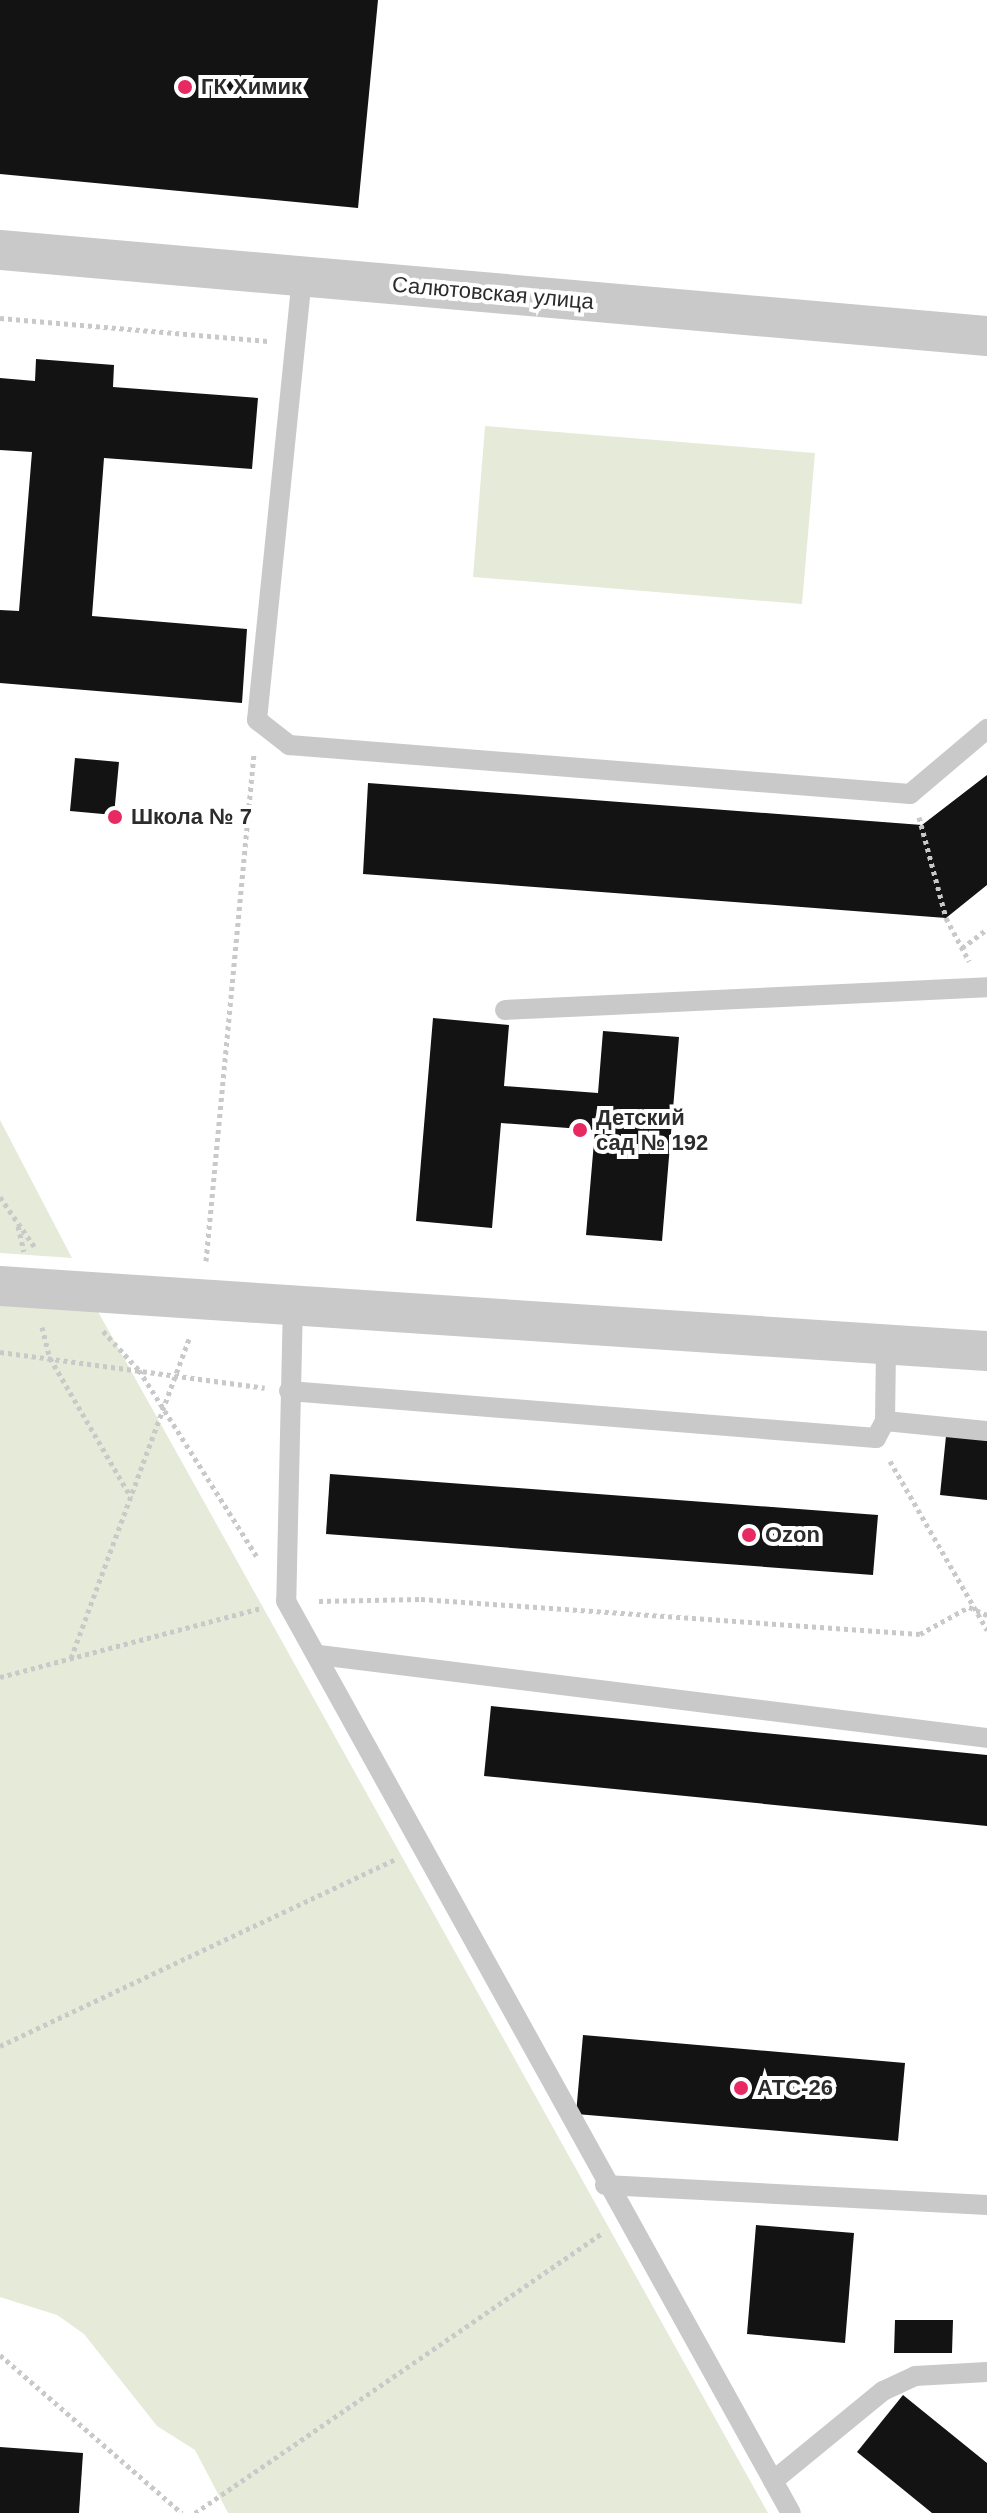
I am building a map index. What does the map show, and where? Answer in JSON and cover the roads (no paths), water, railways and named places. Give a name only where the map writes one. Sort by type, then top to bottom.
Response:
[{"type":"street","name":"Салютовская улица","points":[[0,250],[987,336]]},
{"type":"street","points":[[32,1288],[293,1303],[886,1348],[987,1351]]},
{"type":"lane","points":[[302,277],[257,720],[289,745],[910,794],[987,729]]},
{"type":"lane","points":[[505,1010],[985,987]]},
{"type":"lane","points":[[293,1303],[286,1601],[319,1655],[605,2185],[791,2513]]},
{"type":"lane","points":[[880,1430],[886,1348]]},
{"type":"lane","points":[[289,1391],[880,1430],[987,1431]]},
{"type":"lane","points":[[319,1655],[987,1738]]},
{"type":"lane","points":[[605,2185],[987,2205]]},
{"type":"lane","points":[[773,2481],[883,2391],[915,2376],[987,2372]]},
{"type":"place","name":"ГК Химик","points":[[185,87]]},
{"type":"place","name":"Школа № 7","points":[[115,817]]},
{"type":"place","name":"Детский сад № 192","points":[[580,1130]]},
{"type":"place","name":"Ozon","points":[[749,1535]]},
{"type":"place","name":"АТС-26","points":[[741,2088]]}]
